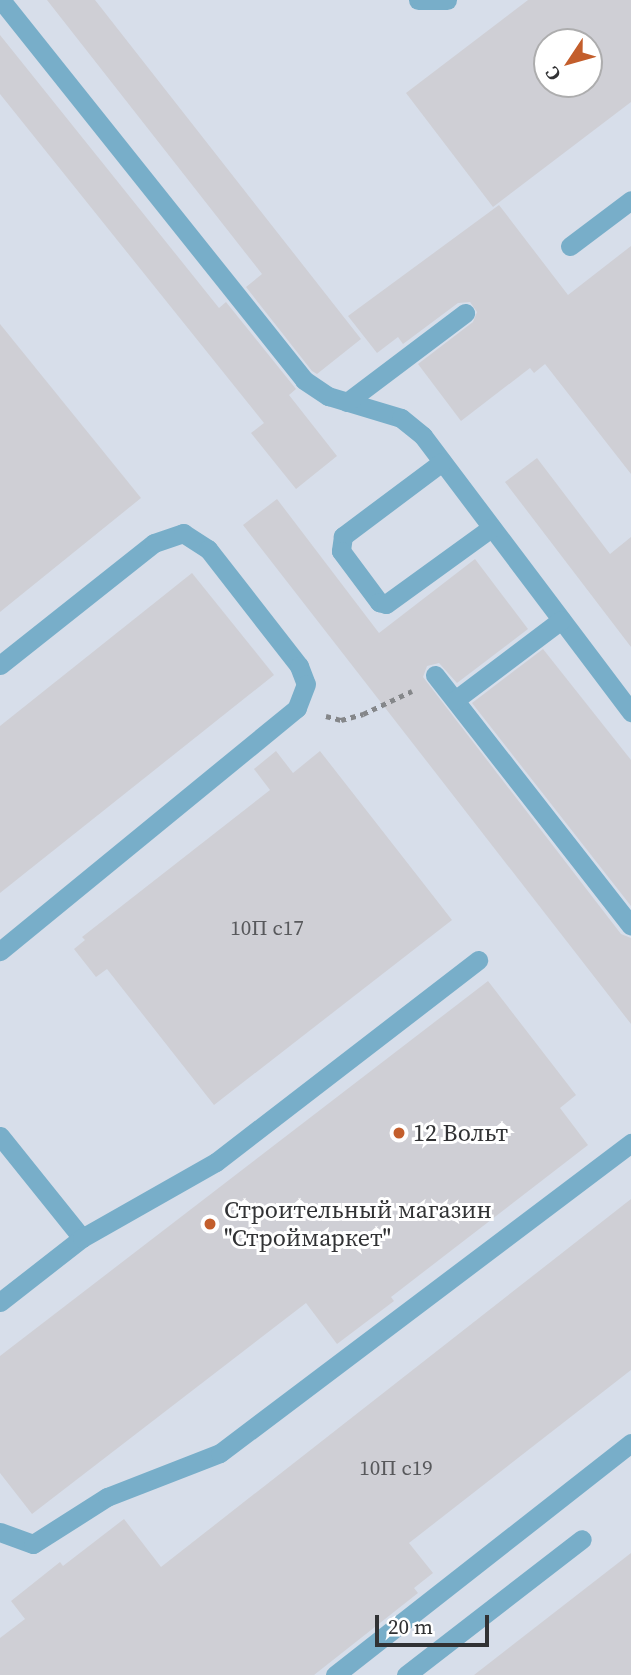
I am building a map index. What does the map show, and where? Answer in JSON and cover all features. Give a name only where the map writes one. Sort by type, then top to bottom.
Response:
[{"type":"lane","points":[[1,0],[304,380],[328,396],[401,418],[442,462],[631,712]]},
{"type":"lane","points":[[418,0],[447,0]]},
{"type":"lane","points":[[570,246],[631,200]]},
{"type":"lane","points":[[348,402],[466,313]]},
{"type":"lane","points":[[442,462],[343,536],[341,551],[379,602],[386,604],[491,528]]},
{"type":"lane","points":[[0,665],[154,543],[183,534],[208,549],[299,666],[306,684],[297,708],[0,951]]},
{"type":"lane","points":[[456,700],[561,620]]},
{"type":"lane","points":[[435,675],[631,926]]},
{"type":"lane","points":[[0,1302],[82,1238],[216,1162],[478,960]]},
{"type":"lane","points":[[0,1136],[82,1238]]},
{"type":"lane","points":[[0,1532],[33,1544],[107,1497],[220,1453],[631,1143]]},
{"type":"lane","points":[[335,1675],[631,1443]]},
{"type":"lane","points":[[406,1675],[582,1539]]},
{"type":"path","points":[[341,720],[396,701],[435,675]]},
{"type":"shaded area","points":[[0,0],[631,0],[631,1675],[0,1675]]},
{"type":"building","points":[[47,0],[95,0],[361,339],[317,374],[312,371],[246,287],[262,274]]},
{"type":"building","points":[[528,0],[631,0],[631,102],[493,207],[406,93]]},
{"type":"building","points":[[0,35],[219,308],[226,302],[296,389],[289,395],[337,456],[296,489],[251,433],[264,423],[0,94]]},
{"type":"building","points":[[499,205],[568,295],[631,246],[631,474],[545,364],[534,373],[530,368],[461,421],[418,364],[473,322],[477,312],[470,302],[458,303],[403,344],[398,337],[377,353],[348,316]]},
{"type":"building","points":[[0,324],[141,498],[0,612]]},
{"type":"building","points":[[537,458],[610,554],[631,537],[631,647],[505,482]]},
{"type":"building","points":[[277,499],[379,633],[475,559],[528,629],[457,683],[439,663],[427,666],[423,677],[621,934],[631,938],[631,1024],[243,525]]},
{"type":"building","points":[[192,573],[274,675],[0,893],[0,726]]},
{"type":"building","points":[[543,649],[631,760],[631,906],[472,703]]},
{"type":"building","points":[[276,751],[293,773],[320,751],[452,920],[214,1105],[107,969],[96,977],[74,949],[85,940],[82,937],[270,790],[254,769]]},
{"type":"building","points":[[488,981],[576,1095],[560,1108],[588,1145],[391,1297],[394,1301],[337,1344],[306,1303],[32,1514],[0,1473],[0,1356]]},
{"type":"building","points":[[631,1199],[631,1370],[409,1543],[433,1573],[414,1588],[418,1593],[314,1675],[0,1675],[0,1638],[25,1619],[11,1601],[60,1562],[63,1566],[124,1519],[161,1567]]},
{"type":"building","points":[[631,1553],[631,1675],[474,1675]]},
{"type":"place","name":"12 Вольт","points":[[399,1133]]},
{"type":"place","name":"Строительный магазин \"Строймаркет\"","points":[[210,1224]]}]
